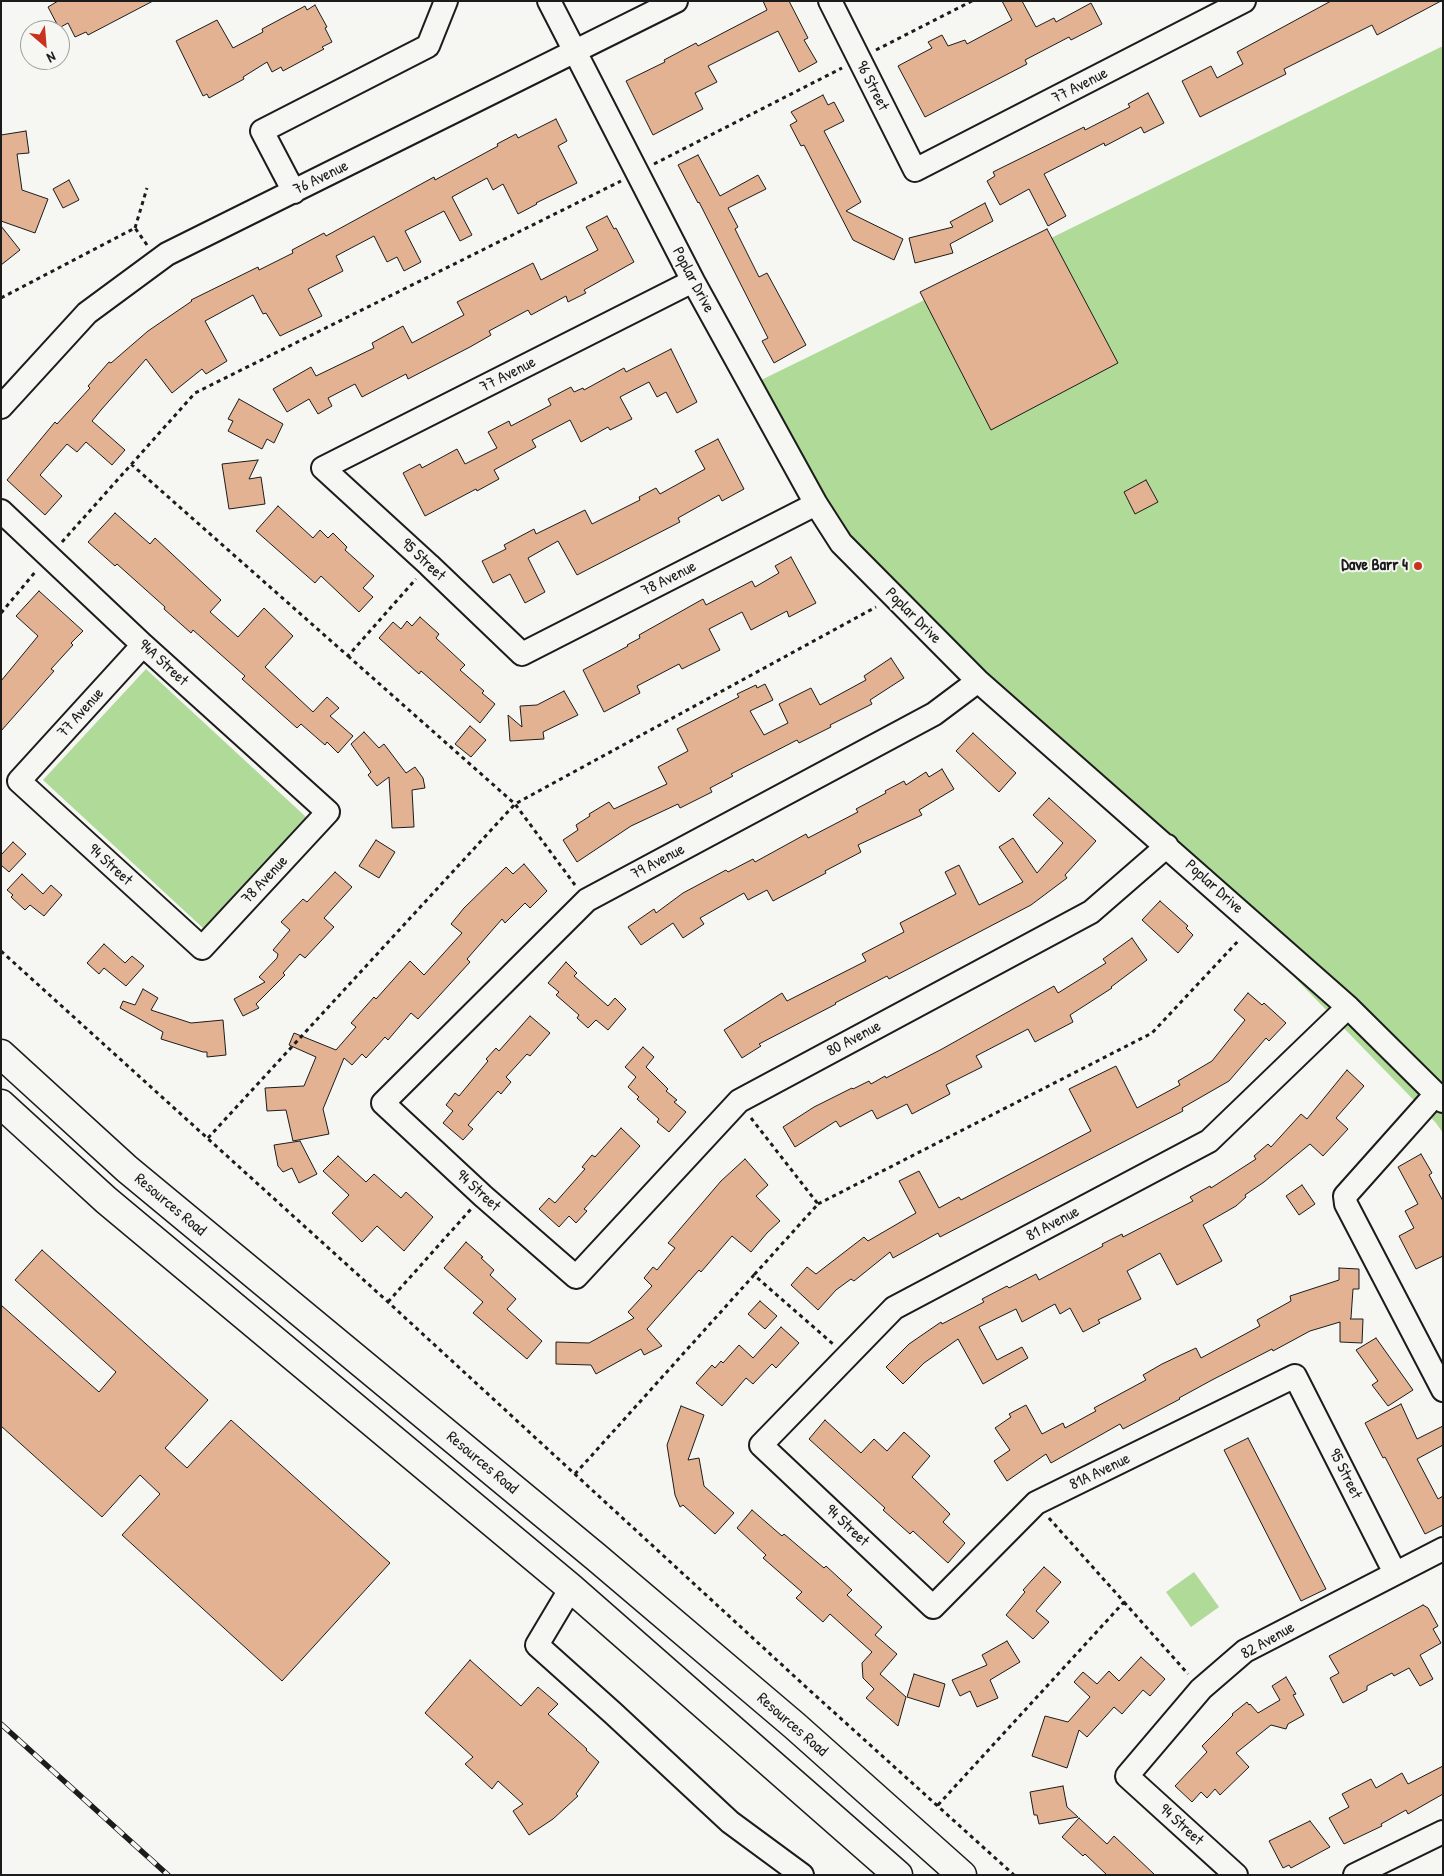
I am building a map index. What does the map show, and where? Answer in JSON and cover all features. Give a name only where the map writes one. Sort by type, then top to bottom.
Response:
[{"type":"main road","name":"Resources Road","points":[[1,1054],[127,1169],[596,1557],[795,1726],[962,1875]]},
{"type":"main road","points":[[1,1104],[106,1200],[571,1588],[898,1875]]},
{"type":"main road","points":[[571,1588],[596,1557]]},
{"type":"street","points":[[294,192],[262,131],[428,46],[446,1]]},
{"type":"street","name":"Poplar Drive","points":[[549,1],[693,281],[816,504],[841,543],[978,681],[1348,1007],[1439,1098]]},
{"type":"street","name":"76 Avenue","points":[[1,407],[87,313],[167,254],[676,1]]},
{"type":"street","name":"96 Street","points":[[830,1],[915,170]]},
{"type":"street","name":"77 Avenue","points":[[915,170],[1244,1]]},
{"type":"street","name":"77 Avenue","points":[[323,468],[693,281]]},
{"type":"street","name":"95 Street","points":[[323,468],[429,565],[522,654]]},
{"type":"street","name":"78 Avenue","points":[[522,654],[816,504]]},
{"type":"street","name":"94A Street","points":[[1,511],[142,645],[328,812]]},
{"type":"street","name":"77 Avenue","points":[[19,781],[142,645]]},
{"type":"street","name":"79 Avenue","points":[[383,1103],[586,900],[934,714],[978,681]]},
{"type":"street","name":"94 Street","points":[[19,781],[202,948]]},
{"type":"street","name":"78 Avenue","points":[[202,948],[328,812]]},
{"type":"street","name":"80 Avenue","points":[[576,1277],[739,1101],[1091,912],[1167,846]]},
{"type":"street","name":"81 Avenue","points":[[760,1445],[894,1308],[1209,1141],[1348,1007]]},
{"type":"street","points":[[1439,1098],[1345,1196],[1346,1204],[1443,1390]]},
{"type":"street","name":"94 Street","points":[[383,1103],[483,1196],[576,1277]]},
{"type":"street","name":"95 Street","points":[[1294,1376],[1394,1573]]},
{"type":"street","name":"81A Avenue","points":[[933,1607],[1036,1503],[1294,1376]]},
{"type":"street","name":"94 Street","points":[[760,1445],[933,1607]]},
{"type":"street","name":"82 Avenue","points":[[1126,1776],[1201,1689],[1245,1651],[1443,1548]]},
{"type":"street","points":[[571,1588],[537,1645],[730,1822],[802,1875]]},
{"type":"street","name":"94 Street","points":[[1126,1776],[1236,1875]]},
{"type":"street","points":[[1355,1875],[1443,1832]]},
{"type":"path","points":[[1,613],[49,556],[195,393],[637,173],[972,1]]},
{"type":"path","points":[[1,298],[135,228],[147,188]]},
{"type":"path","points":[[135,228],[158,262]]},
{"type":"path","points":[[131,464],[515,804],[586,900]]},
{"type":"path","points":[[348,656],[429,565]]},
{"type":"path","points":[[208,1138],[515,804],[894,597]]},
{"type":"path","points":[[575,1474],[818,1204],[1152,1032],[1254,924]]},
{"type":"path","points":[[1,951],[1014,1875]]},
{"type":"path","points":[[739,1101],[818,1204]]},
{"type":"path","points":[[388,1302],[483,1196]]},
{"type":"path","points":[[754,1275],[847,1356]]},
{"type":"path","points":[[1036,1503],[1201,1689]]},
{"type":"path","points":[[938,1805],[1124,1602]]},
{"type":"green space","points":[[1443,46],[1443,1133],[1436,1123],[1167,846],[841,543],[751,385]]},
{"type":"green space","points":[[146,669],[306,817],[203,928],[43,780]]},
{"type":"green space","points":[[1194,1572],[1219,1607],[1191,1627],[1166,1592]]},
{"type":"building","points":[[58,1],[153,1],[88,35],[86,32],[75,37],[70,27],[70,20],[55,20],[48,7]]},
{"type":"building","points":[[763,1],[789,1],[808,38],[804,40],[817,62],[799,72],[778,31],[708,66],[717,82],[695,93],[703,109],[653,135],[626,81],[665,62],[664,60],[696,43],[698,46],[767,10]]},
{"type":"building","points":[[1002,1],[1022,1],[1036,27],[1054,18],[1056,22],[1091,3],[1102,24],[1071,40],[1069,37],[1025,60],[1027,64],[925,117],[898,66],[932,48],[928,42],[942,35],[948,46],[965,40],[967,44],[1012,20]]},
{"type":"building","points":[[1331,1],[1441,1],[1377,35],[1372,25],[1284,69],[1286,74],[1200,117],[1182,81],[1211,66],[1217,78],[1243,64],[1237,52]]},
{"type":"building","points":[[315,5],[327,27],[325,28],[332,42],[322,47],[324,49],[283,71],[281,67],[272,72],[267,62],[243,77],[244,79],[209,98],[207,94],[203,96],[176,41],[217,20],[233,48],[263,32],[262,29],[305,6],[307,10]]},
{"type":"building","points":[[1148,93],[1164,123],[1144,133],[1141,127],[1105,146],[1104,143],[1044,174],[1066,216],[1048,226],[1029,189],[1000,205],[987,181],[995,176],[993,172],[1084,127],[1085,130],[1130,107],[1128,104]]},
{"type":"building","points":[[823,95],[828,105],[834,102],[844,121],[824,131],[861,202],[846,211],[903,239],[894,260],[853,240],[804,145],[801,146],[790,125],[797,121],[791,112]]},
{"type":"building","points":[[556,119],[567,141],[558,146],[577,183],[518,214],[503,184],[493,190],[487,178],[452,197],[472,235],[460,241],[444,211],[405,231],[421,262],[404,271],[397,257],[387,262],[374,236],[336,256],[343,271],[308,289],[322,316],[280,336],[266,313],[263,314],[253,295],[205,321],[227,361],[206,374],[202,369],[172,393],[146,359],[101,410],[92,421],[125,450],[112,465],[86,442],[77,452],[67,444],[40,475],[62,496],[45,515],[7,480],[55,422],[57,424],[90,388],[88,386],[109,362],[111,363],[148,331],[191,300],[258,267],[259,270],[293,253],[292,250],[324,233],[326,236],[434,177],[435,180],[498,146],[497,144],[516,134],[518,138]]},
{"type":"building","points":[[26,131],[29,153],[17,154],[22,190],[48,199],[35,233],[1,221],[1,135]]},
{"type":"building","points":[[698,155],[720,196],[758,175],[766,189],[728,208],[738,227],[735,229],[759,277],[767,273],[806,345],[774,363],[762,341],[768,338],[699,202],[678,165]]},
{"type":"building","points":[[69,180],[79,200],[63,208],[53,189]]},
{"type":"building","points":[[985,203],[993,221],[950,244],[953,253],[915,263],[909,238],[953,227],[950,222]]},
{"type":"building","points":[[607,216],[614,229],[616,228],[634,262],[584,290],[586,293],[568,302],[566,296],[531,315],[528,310],[489,331],[491,335],[408,379],[406,374],[362,397],[355,384],[328,398],[332,406],[318,414],[309,399],[287,412],[273,389],[311,367],[316,376],[374,348],[372,343],[403,326],[412,343],[464,315],[457,302],[533,263],[541,280],[598,250],[586,227]]},
{"type":"building","points":[[1,226],[20,250],[1,265]]},
{"type":"building","points":[[1047,229],[1118,363],[991,430],[920,292]]},
{"type":"building","points":[[671,349],[697,402],[677,413],[666,392],[657,397],[649,382],[620,397],[632,419],[610,430],[608,427],[581,442],[570,420],[532,440],[536,447],[494,470],[499,479],[425,516],[403,473],[420,464],[422,468],[457,449],[465,464],[497,448],[488,432],[509,421],[511,426],[551,405],[548,399],[571,387],[574,392],[583,388],[584,390],[624,368],[626,372]]},
{"type":"building","points":[[239,399],[283,424],[274,443],[267,439],[262,449],[228,431],[233,421],[228,419]]},
{"type":"building","points":[[718,439],[744,489],[722,501],[719,495],[678,518],[680,522],[577,575],[558,541],[528,558],[545,592],[525,603],[510,574],[493,583],[482,561],[506,549],[504,545],[534,529],[536,534],[585,510],[592,524],[640,500],[639,497],[656,488],[660,494],[705,469],[695,451]]},
{"type":"building","points":[[258,460],[249,479],[261,477],[265,504],[229,509],[222,464]]},
{"type":"building","points":[[1146,480],[1158,502],[1135,514],[1124,492]]},
{"type":"building","points":[[278,506],[313,538],[320,530],[328,538],[333,533],[347,547],[345,550],[374,576],[363,588],[373,597],[359,612],[321,576],[315,583],[256,531]]},
{"type":"building","points":[[115,513],[150,544],[155,538],[221,600],[210,612],[238,637],[264,608],[293,636],[265,667],[313,712],[327,697],[339,708],[330,716],[353,736],[338,753],[327,742],[325,745],[301,724],[297,728],[242,679],[245,676],[193,630],[191,633],[117,564],[115,566],[88,542]]},
{"type":"building","points":[[791,557],[816,603],[789,617],[787,611],[751,630],[742,612],[709,629],[720,650],[682,669],[679,664],[637,686],[640,693],[604,712],[583,670],[628,646],[640,638],[639,635],[703,599],[706,605],[752,581],[755,587],[779,573],[775,566]]},
{"type":"building","points":[[39,591],[83,631],[51,669],[54,671],[1,731],[1,681],[38,636],[16,616]]},
{"type":"building","points":[[420,617],[439,634],[436,638],[465,665],[460,670],[484,691],[482,693],[495,704],[480,723],[421,671],[419,674],[379,638],[393,622],[401,629],[407,621],[412,626]]},
{"type":"building","points":[[891,658],[904,678],[870,700],[872,704],[830,725],[831,727],[799,743],[797,740],[731,774],[733,776],[710,788],[712,792],[680,808],[678,804],[631,826],[577,862],[563,840],[578,830],[576,825],[590,816],[589,814],[609,802],[614,809],[667,784],[658,767],[688,751],[677,729],[739,697],[737,694],[756,685],[757,688],[765,684],[773,700],[750,711],[764,735],[788,723],[779,704],[811,688],[820,705],[866,680],[864,676]]},
{"type":"building","points":[[564,691],[578,715],[543,732],[544,739],[510,741],[508,715],[522,727],[520,706],[537,705]]},
{"type":"building","points":[[470,726],[486,740],[471,757],[455,744]]},
{"type":"building","points":[[364,732],[379,748],[384,744],[406,773],[415,767],[423,778],[425,788],[412,790],[414,827],[392,828],[389,777],[377,786],[368,775],[371,772],[351,744]]},
{"type":"building","points":[[973,733],[1016,773],[999,792],[956,751]]},
{"type":"building","points":[[942,769],[954,789],[919,810],[922,815],[858,845],[861,852],[773,901],[767,890],[748,900],[744,893],[700,918],[704,924],[683,938],[673,923],[641,945],[628,927],[654,909],[656,913],[683,893],[726,870],[728,872],[753,859],[755,862],[806,834],[808,838],[858,812],[856,809],[904,781],[906,785],[926,772],[929,777]]},
{"type":"building","points":[[1049,798],[1096,841],[1065,875],[1067,878],[1031,905],[889,979],[887,976],[835,1003],[759,1044],[761,1046],[742,1058],[724,1030],[782,993],[787,1001],[866,961],[862,954],[904,932],[900,923],[956,894],[945,872],[959,865],[979,905],[1023,882],[999,847],[1013,838],[1037,873],[1063,843],[1033,815]]},
{"type":"building","points":[[376,840],[395,852],[379,878],[359,866]]},
{"type":"building","points":[[13,842],[26,854],[9,872],[1,865],[1,855]]},
{"type":"building","points":[[524,864],[547,891],[530,908],[525,903],[505,923],[502,919],[467,959],[470,962],[418,1019],[411,1013],[388,1040],[385,1037],[366,1058],[362,1054],[352,1065],[344,1058],[323,1109],[329,1134],[293,1141],[286,1110],[267,1111],[265,1088],[304,1086],[316,1057],[289,1045],[294,1033],[336,1050],[356,1027],[351,1023],[374,997],[376,999],[410,961],[424,975],[462,933],[451,924],[464,908],[506,867],[513,874]]},
{"type":"building","points":[[335,872],[352,887],[324,918],[334,927],[305,958],[300,954],[283,973],[285,975],[256,1004],[259,1008],[243,1016],[234,999],[265,982],[259,977],[277,958],[278,954],[273,950],[290,930],[281,922],[303,899],[307,902]]},
{"type":"building","points":[[22,874],[43,894],[51,885],[62,895],[44,916],[30,905],[25,910],[11,897],[13,895],[7,890]]},
{"type":"building","points":[[1160,901],[1188,926],[1186,928],[1193,935],[1178,953],[1142,920]]},
{"type":"building","points":[[1132,938],[1147,960],[1112,988],[1070,1015],[1073,1022],[1035,1042],[1028,1029],[976,1056],[982,1067],[946,1085],[950,1094],[912,1114],[907,1104],[877,1119],[872,1110],[840,1127],[836,1121],[795,1147],[783,1127],[814,1107],[852,1088],[869,1081],[871,1084],[885,1076],[886,1078],[942,1049],[1054,986],[1058,993],[1106,963],[1103,959]]},
{"type":"building","points":[[104,944],[125,963],[132,956],[144,966],[126,986],[104,968],[99,974],[87,963]]},
{"type":"building","points":[[566,962],[577,973],[574,976],[608,1006],[615,998],[626,1009],[608,1030],[596,1020],[588,1028],[577,1018],[579,1015],[556,995],[559,992],[548,983]]},
{"type":"building","points":[[143,989],[158,998],[151,1010],[191,1023],[223,1020],[226,1055],[207,1057],[207,1052],[161,1039],[163,1032],[120,1008],[123,1001],[135,1005]]},
{"type":"building","points":[[1248,993],[1262,1005],[1264,1003],[1286,1023],[1269,1041],[1266,1038],[1229,1081],[1182,1108],[1183,1111],[940,1237],[938,1233],[893,1258],[890,1252],[854,1281],[851,1279],[836,1290],[818,1310],[791,1285],[807,1267],[816,1274],[864,1237],[868,1241],[916,1213],[899,1181],[919,1171],[939,1208],[959,1197],[961,1200],[1091,1131],[1069,1089],[1116,1066],[1137,1108],[1180,1085],[1178,1081],[1212,1061],[1245,1020],[1234,1010]]},
{"type":"building","points":[[530,1016],[550,1033],[530,1056],[527,1054],[506,1077],[511,1082],[501,1094],[498,1091],[468,1125],[473,1129],[463,1140],[443,1123],[453,1111],[446,1105],[455,1093],[459,1096],[488,1061],[486,1059],[496,1048],[499,1051]]},
{"type":"building","points":[[643,1047],[654,1057],[646,1067],[668,1089],[666,1091],[677,1100],[674,1102],[686,1112],[669,1132],[657,1122],[659,1119],[637,1099],[639,1097],[628,1087],[636,1077],[625,1067]]},
{"type":"building","points":[[1347,1070],[1364,1086],[1336,1118],[1348,1129],[1323,1156],[1310,1144],[1264,1182],[1245,1195],[1246,1197],[1236,1206],[1203,1225],[1222,1261],[1177,1285],[1160,1253],[1127,1271],[1141,1299],[1098,1320],[1100,1323],[1083,1332],[1070,1308],[1060,1314],[1055,1304],[1022,1322],[1016,1309],[979,1327],[997,1360],[1022,1347],[1028,1358],[983,1384],[958,1339],[924,1363],[903,1384],[886,1367],[909,1344],[941,1322],[942,1324],[984,1302],[982,1299],[1036,1274],[1039,1280],[1103,1246],[1102,1244],[1122,1234],[1123,1237],[1193,1201],[1190,1197],[1210,1186],[1211,1188],[1256,1159],[1254,1156],[1268,1144],[1271,1147],[1301,1114],[1307,1119]]},
{"type":"building","points":[[621,1128],[640,1146],[584,1209],[587,1211],[576,1223],[569,1216],[559,1227],[539,1209],[549,1198],[555,1203],[585,1169],[582,1167],[592,1155],[595,1157]]},
{"type":"building","points":[[300,1141],[317,1174],[299,1183],[292,1168],[283,1172],[278,1166],[274,1145]]},
{"type":"building","points":[[1421,1154],[1432,1173],[1429,1175],[1443,1201],[1443,1256],[1416,1269],[1399,1236],[1414,1228],[1405,1211],[1418,1204],[1398,1167]]},
{"type":"building","points":[[338,1156],[366,1182],[374,1174],[401,1198],[406,1192],[433,1217],[404,1251],[377,1226],[362,1242],[332,1213],[349,1195],[323,1171]]},
{"type":"building","points":[[745,1159],[768,1185],[756,1196],[780,1221],[751,1252],[732,1236],[701,1272],[699,1270],[647,1329],[662,1346],[644,1355],[641,1349],[596,1374],[591,1365],[556,1364],[556,1342],[589,1343],[634,1318],[628,1312],[652,1286],[644,1278],[653,1267],[657,1270],[675,1248],[668,1243],[721,1181]]},
{"type":"building","points":[[1302,1185],[1315,1204],[1299,1215],[1286,1196]]},
{"type":"building","points":[[466,1242],[494,1270],[490,1275],[516,1299],[507,1309],[542,1341],[527,1359],[473,1313],[483,1302],[444,1268]]},
{"type":"building","points":[[42,1250],[208,1400],[165,1448],[187,1468],[231,1420],[390,1563],[282,1681],[122,1535],[160,1494],[140,1475],[102,1517],[1,1426],[1,1305],[99,1392],[116,1372],[15,1280]]},
{"type":"building","points":[[1339,1268],[1359,1269],[1359,1289],[1353,1289],[1350,1319],[1363,1319],[1362,1343],[1340,1342],[1340,1322],[1310,1331],[1212,1380],[1123,1429],[1120,1424],[1051,1463],[1046,1454],[1007,1481],[994,1461],[1010,1450],[995,1428],[1011,1417],[1009,1414],[1026,1405],[1042,1434],[1063,1423],[1065,1428],[1096,1411],[1094,1408],[1146,1380],[1143,1375],[1162,1364],[1196,1348],[1201,1358],[1260,1326],[1257,1320],[1291,1301],[1290,1296],[1339,1280]]},
{"type":"building","points":[[760,1301],[777,1316],[765,1329],[748,1314]]},
{"type":"building","points":[[781,1327],[799,1343],[776,1368],[772,1364],[753,1384],[746,1378],[722,1406],[696,1383],[712,1365],[715,1368],[721,1361],[723,1363],[739,1345],[753,1358]]},
{"type":"building","points":[[1376,1338],[1413,1390],[1388,1406],[1372,1385],[1378,1381],[1356,1350]]},
{"type":"building","points":[[1401,1404],[1417,1439],[1443,1426],[1443,1445],[1417,1459],[1438,1499],[1443,1496],[1443,1525],[1425,1534],[1365,1423]]},
{"type":"building","points":[[681,1406],[704,1415],[688,1460],[699,1458],[704,1486],[734,1513],[715,1534],[683,1505],[680,1507],[675,1495],[667,1445]]},
{"type":"building","points":[[825,1420],[861,1453],[874,1439],[887,1451],[904,1432],[930,1456],[912,1477],[950,1514],[943,1522],[965,1543],[948,1563],[913,1531],[910,1534],[883,1510],[885,1508],[809,1439]]},
{"type":"building","points":[[1248,1438],[1326,1589],[1301,1601],[1224,1450]]},
{"type":"building","points":[[752,1510],[824,1568],[826,1566],[852,1590],[847,1595],[882,1627],[875,1635],[897,1654],[880,1674],[906,1697],[898,1726],[866,1698],[874,1689],[863,1678],[862,1663],[872,1652],[830,1614],[823,1622],[796,1598],[802,1592],[763,1558],[766,1555],[737,1528]]},
{"type":"building","points":[[1044,1567],[1061,1582],[1036,1611],[1049,1622],[1033,1639],[1006,1615],[1025,1592],[1023,1590]]},
{"type":"building","points":[[1423,1605],[1428,1608],[1438,1626],[1433,1629],[1441,1643],[1420,1655],[1433,1679],[1420,1686],[1409,1668],[1394,1676],[1392,1673],[1367,1686],[1367,1690],[1343,1703],[1330,1678],[1339,1673],[1329,1656]]},
{"type":"building","points":[[1007,1641],[1020,1662],[990,1680],[998,1698],[977,1707],[970,1691],[960,1696],[952,1680],[987,1665],[982,1655]]},
{"type":"building","points":[[1141,1657],[1165,1679],[1150,1696],[1143,1690],[1122,1714],[1114,1707],[1087,1737],[1079,1730],[1067,1768],[1032,1756],[1045,1716],[1068,1722],[1090,1697],[1074,1682],[1083,1672],[1097,1684],[1109,1671],[1119,1681]]},
{"type":"building","points":[[470,1660],[521,1706],[538,1687],[558,1704],[548,1714],[599,1762],[576,1794],[578,1796],[553,1819],[529,1835],[513,1811],[523,1804],[498,1781],[492,1789],[465,1764],[473,1757],[425,1713]]},
{"type":"building","points":[[914,1674],[945,1684],[939,1707],[907,1697]]},
{"type":"building","points":[[1286,1677],[1296,1694],[1293,1695],[1304,1715],[1288,1724],[1286,1729],[1271,1725],[1236,1753],[1249,1767],[1220,1795],[1215,1789],[1207,1798],[1201,1792],[1192,1802],[1175,1786],[1207,1752],[1202,1746],[1232,1714],[1247,1702],[1258,1713],[1280,1700],[1272,1686]]},
{"type":"building","points":[[1443,1766],[1443,1794],[1408,1814],[1406,1810],[1381,1824],[1382,1826],[1344,1844],[1329,1818],[1349,1807],[1342,1794],[1371,1779],[1376,1788],[1402,1773],[1408,1784]]},
{"type":"building","points":[[1063,1786],[1067,1807],[1078,1817],[1039,1824],[1037,1815],[1034,1815],[1030,1792]]},
{"type":"building","points":[[1079,1818],[1107,1844],[1114,1836],[1155,1875],[1107,1875],[1085,1854],[1083,1856],[1062,1837]]},
{"type":"building","points":[[1310,1821],[1330,1847],[1291,1868],[1289,1865],[1283,1868],[1269,1841]]},
{"type":"railway","points":[[1,1724],[168,1875]]},
{"type":"place","name":"Dave Barr 4","points":[[1418,566]]}]
